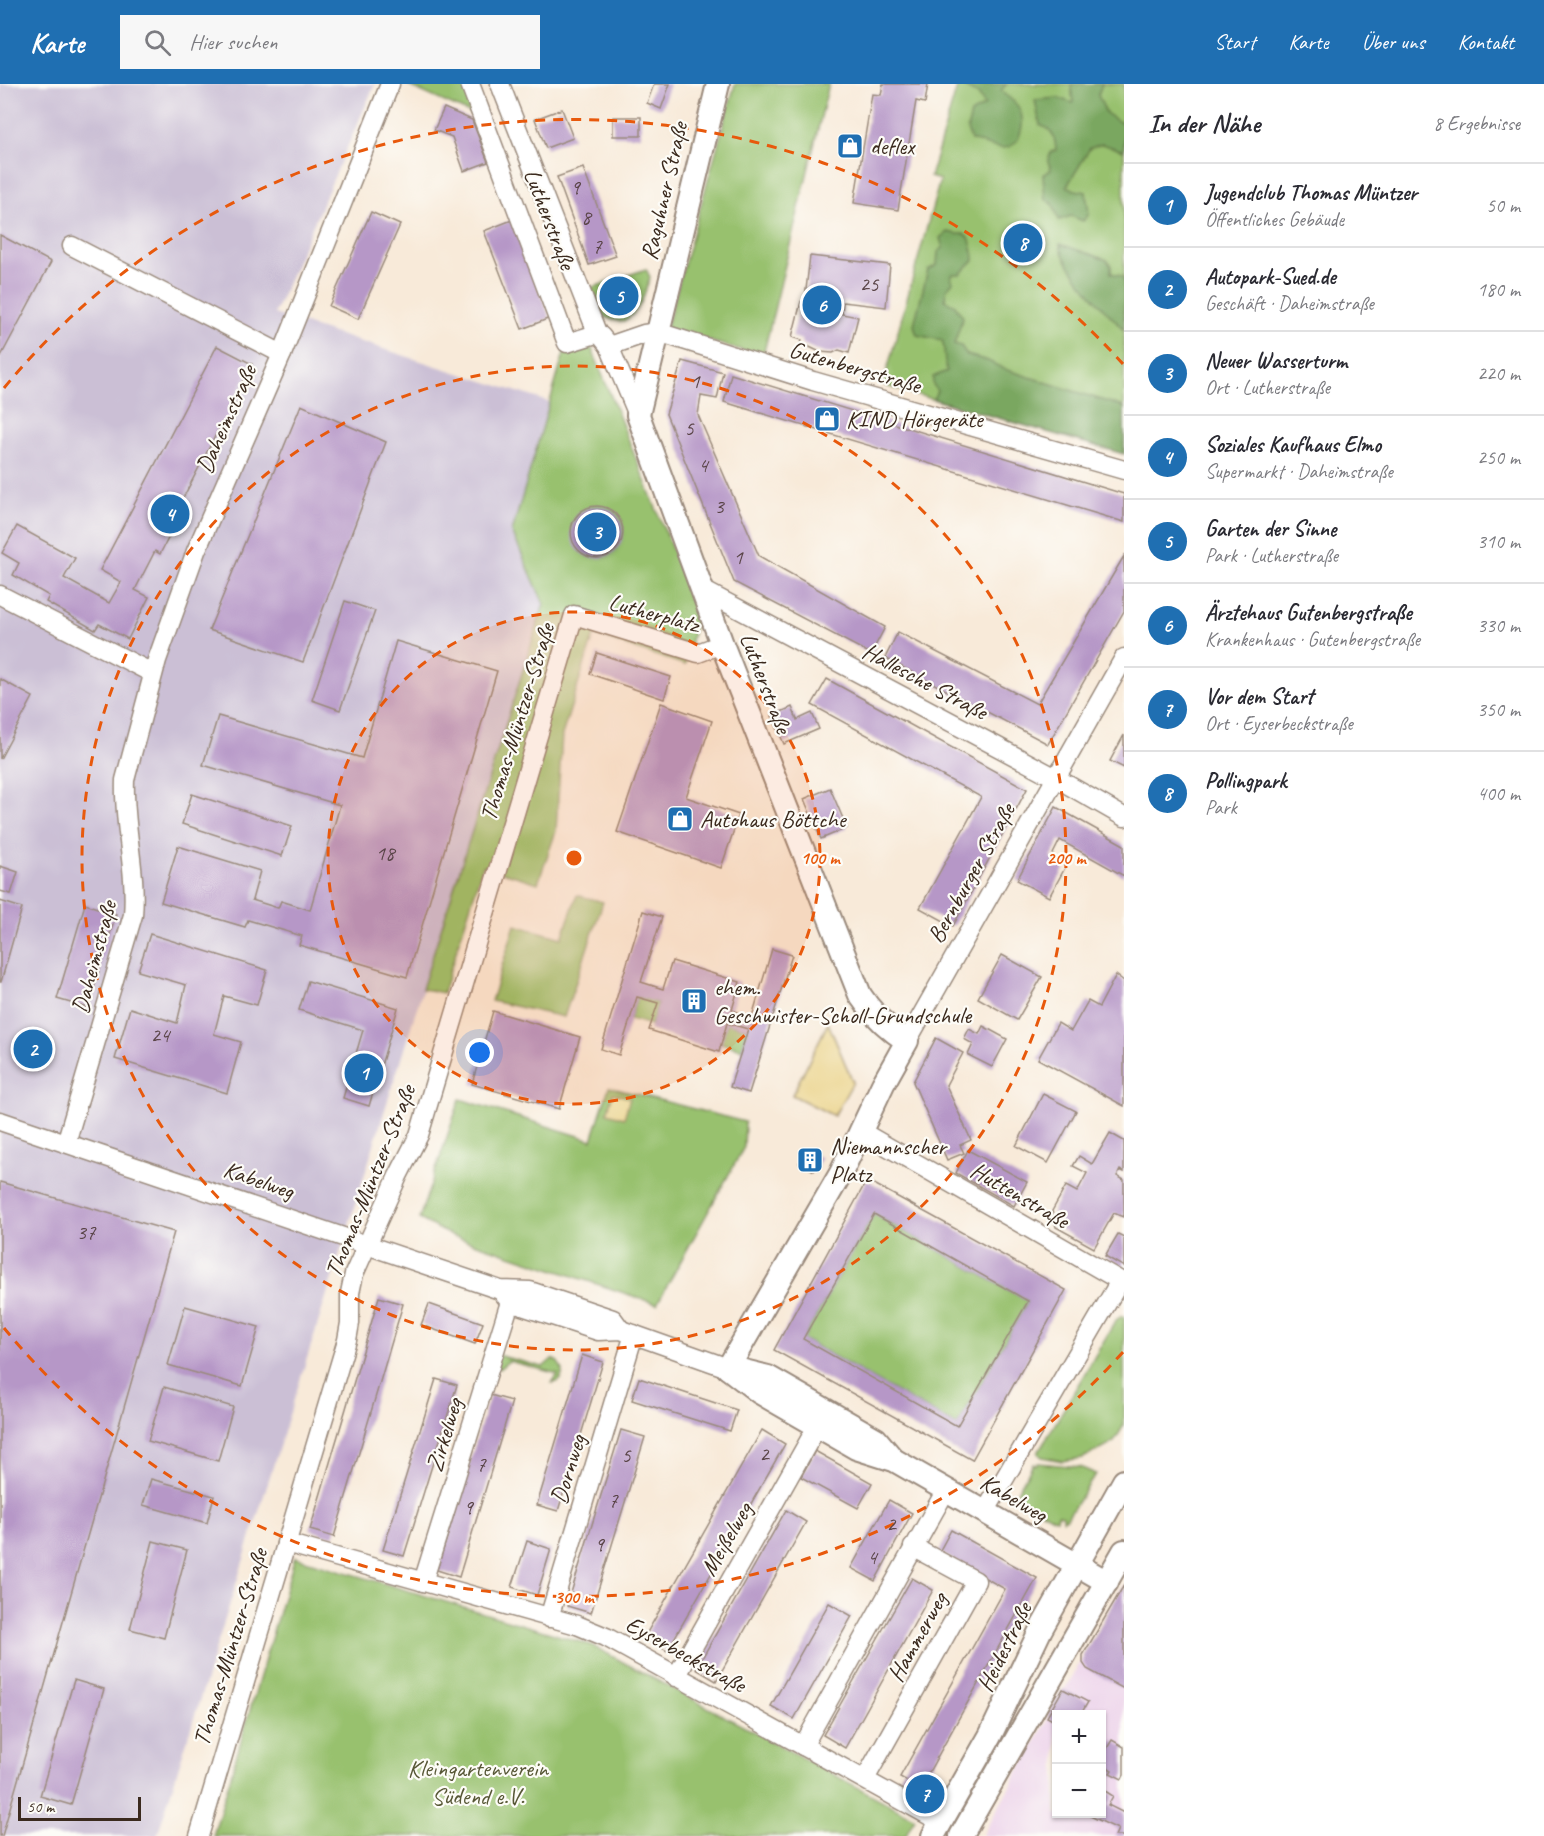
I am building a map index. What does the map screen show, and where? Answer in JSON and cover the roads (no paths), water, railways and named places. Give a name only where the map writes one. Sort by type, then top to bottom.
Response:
[{"type":"main road","name":"Raguhner Straße","points":[[638,415],[718,84]]},
{"type":"main road","name":"Lutherstraße","points":[[638,415],[722,644],[860,995],[876,1017],[907,1041]]},
{"type":"main road","name":"Bernburger Straße","points":[[728,1368],[841,1173],[907,1041]]},
{"type":"main road","name":"Kabelweg","points":[[728,1368],[759,1392],[856,1448],[894,1460],[1107,1582]]},
{"type":"main road","name":"Kabelweg","points":[[728,1368],[768,1377],[876,1439],[894,1460]]},
{"type":"main road","name":"Heidestraße","points":[[937,1829],[990,1736],[1041,1629],[1124,1481]]},
{"type":"main road","points":[[961,1836],[1124,1551]]},
{"type":"street","name":"Daheimstraße","points":[[66,1143],[133,915],[135,898],[124,798],[126,780],[152,673],[209,518],[282,354],[390,84]]},
{"type":"street","name":"Lutherstraße","points":[[470,84],[567,343],[593,335],[596,330]]},
{"type":"street","name":"Lutherstraße","points":[[500,84],[596,330],[609,345],[638,415]]},
{"type":"street","name":"Daheimstraße","points":[[72,246],[282,354]]},
{"type":"street","points":[[609,345],[658,332]]},
{"type":"street","name":"Gutenbergstraße","points":[[658,332],[813,381],[1124,470]]},
{"type":"street","name":"Hallesche Straße","points":[[701,589],[1056,778],[1124,817]]},
{"type":"street","points":[[0,595],[152,673]]},
{"type":"street","name":"Lutherplatz","points":[[574,615],[698,653],[722,644]]},
{"type":"street","name":"Thomas-Müntzer-Straße","points":[[199,1836],[347,1340],[351,1284],[398,1176],[419,1135],[574,615]]},
{"type":"street","name":"Bernburger Straße","points":[[907,1041],[1124,658]]},
{"type":"street","name":"Kabelweg","points":[[0,1121],[367,1245],[505,1296],[530,1291],[613,1318],[628,1332],[728,1368]]},
{"type":"street","name":"Huttenstraße","points":[[862,1132],[1122,1282]]},
{"type":"street","points":[[985,1512],[1122,1282]]},
{"type":"street","name":"Zirkelweg","points":[[423,1582],[505,1296]]},
{"type":"street","name":"Dornweg","points":[[549,1618],[628,1332]]},
{"type":"street","name":"Meißelweg","points":[[676,1677],[818,1425]]},
{"type":"street","name":"Hammerweg","points":[[804,1746],[946,1490]]},
{"type":"street","name":"Eyserbeckstraße","points":[[286,1543],[577,1625],[606,1637],[865,1779],[937,1829]]},
{"type":"street","name":"Hammerweg","points":[[865,1779],[976,1581],[913,1547]]},
{"type":"place","name":"deflex","points":[[850,146]]},
{"type":"place","name":"Pollingpark","points":[[1023,243]]},
{"type":"place","name":"Garten der Sinne","points":[[619,296]]},
{"type":"place","name":"Ärztehaus Gutenbergstraße","points":[[822,305]]},
{"type":"place","name":"KIND Hörgeräte","points":[[827,419]]},
{"type":"place","name":"Soziales Kaufhaus Elmo","points":[[170,514]]},
{"type":"place","name":"Neuer Wasserturm","points":[[597,532]]},
{"type":"place","name":"Autohaus Böttche","points":[[680,819]]},
{"type":"place","name":"ehem. Geschwister-Scholl-Grundschule","points":[[694,1001]]},
{"type":"place","name":"Autopark-Sued.de","points":[[33,1049]]},
{"type":"place","name":"Jugendclub Thomas Müntzer","points":[[364,1073]]},
{"type":"place","name":"Niemannscher Platz","points":[[810,1160]]},
{"type":"place","name":"Vor dem Start","points":[[925,1794]]},
{"type":"park label","name":"Kleingartenverein Südend e.V.","points":[[478,1782]]}]
